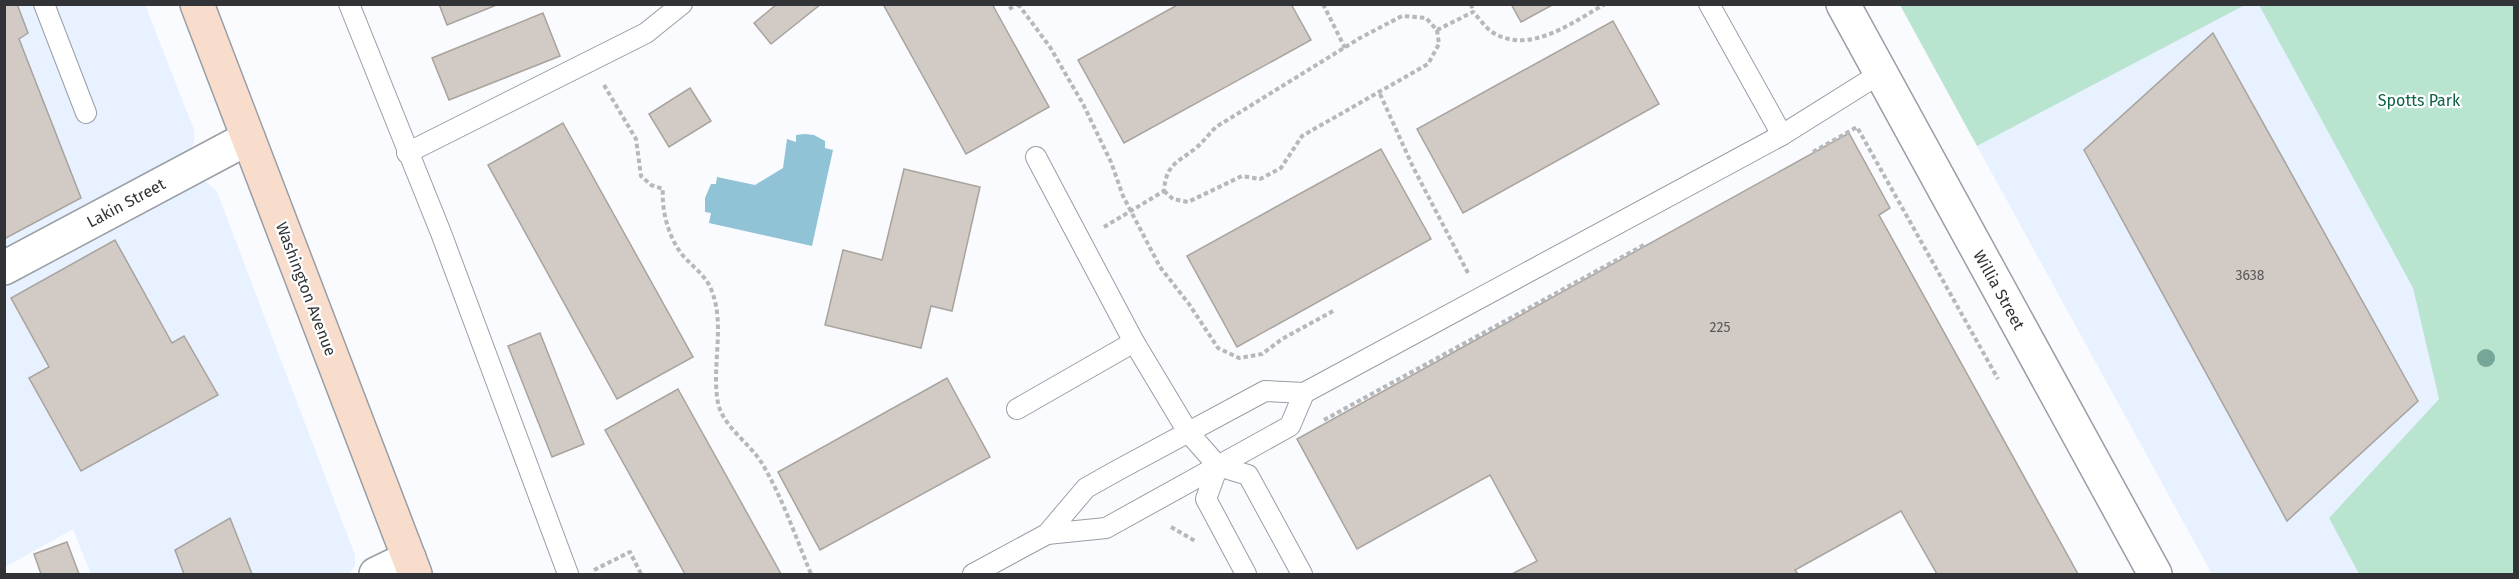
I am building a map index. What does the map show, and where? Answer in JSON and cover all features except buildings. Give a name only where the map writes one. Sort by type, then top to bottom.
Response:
[{"type":"main road","name":"Washington Avenue","points":[[197,4],[412,566]]},
{"type":"street","name":"Willia Street","points":[[1843,4],[2155,574]]},
{"type":"street","name":"Lakin Street","points":[[4,268],[248,138]]},
{"type":"street","points":[[376,574],[412,566]]},
{"type":"lane","points":[[44,4],[86,113]]},
{"type":"lane","points":[[349,4],[441,233],[568,574]]},
{"type":"lane","points":[[407,153],[646,33],[682,4]]},
{"type":"lane","points":[[1709,4],[1782,135]]},
{"type":"lane","points":[[973,574],[1047,534],[1086,488],[1265,391],[1304,393],[1782,135],[1881,73]]},
{"type":"lane","points":[[1036,157],[1134,342],[1188,432],[1218,466],[1248,475],[1302,574]]},
{"type":"lane","points":[[1017,409],[1134,342]]},
{"type":"lane","points":[[1047,534],[1106,528],[1290,426],[1304,393]]},
{"type":"lane","points":[[1218,466],[1206,499],[1246,574]]},
{"type":"path","points":[[1009,9],[1018,4],[1050,47],[1083,104],[1131,212],[1160,267],[1189,303],[1218,348],[1239,358],[1262,354],[1282,339],[1335,310]]},
{"type":"path","points":[[1323,4],[1345,48]]},
{"type":"path","points":[[1471,4],[1473,12],[1493,32],[1518,41],[1545,37],[1605,4]]},
{"type":"path","points":[[1437,30],[1473,12]]},
{"type":"path","points":[[1402,16],[1426,18],[1437,30],[1439,44],[1428,64],[1380,94],[1302,136],[1281,168],[1260,179],[1242,176],[1188,202],[1173,200],[1164,191],[1165,178],[1173,163],[1197,147],[1216,127],[1345,48],[1402,16]]},
{"type":"path","points":[[589,62],[636,139],[641,176],[651,185],[663,189],[662,206],[673,238],[686,259],[698,270],[711,288],[716,309],[718,403],[725,419],[761,462],[771,479],[811,574]]},
{"type":"path","points":[[1380,94],[1413,167],[1480,298]]},
{"type":"path","points":[[1805,156],[1857,128],[1998,379]]},
{"type":"path","points":[[1131,212],[1164,191]]},
{"type":"path","points":[[1318,428],[1325,420],[1648,242]]},
{"type":"path","points":[[585,574],[630,552],[641,574]]},
{"type":"shaded area","points":[[5,5],[145,5],[194,130],[194,142],[190,153],[5,255]]},
{"type":"shaded area","points":[[2245,5],[2259,5],[2413,288],[2439,399],[2329,518],[2359,574],[2212,574],[1977,146]]},
{"type":"shaded area","points":[[193,182],[206,182],[217,192],[355,555],[355,566],[348,574],[91,574],[73,529],[5,567],[5,281]]},
{"type":"green space","points":[[1900,5],[2245,5],[1977,146]]},
{"type":"green space","name":"Spotts Park","points":[[2259,5],[2514,5],[2514,574],[2359,574],[2329,518],[2439,399],[2413,288]]},
{"type":"water","points":[[796,135],[814,135],[825,141],[825,148],[833,150],[812,246],[709,223],[711,213],[705,212],[705,198],[711,184],[716,184],[717,177],[755,185],[783,168],[787,139],[796,142]]}]
